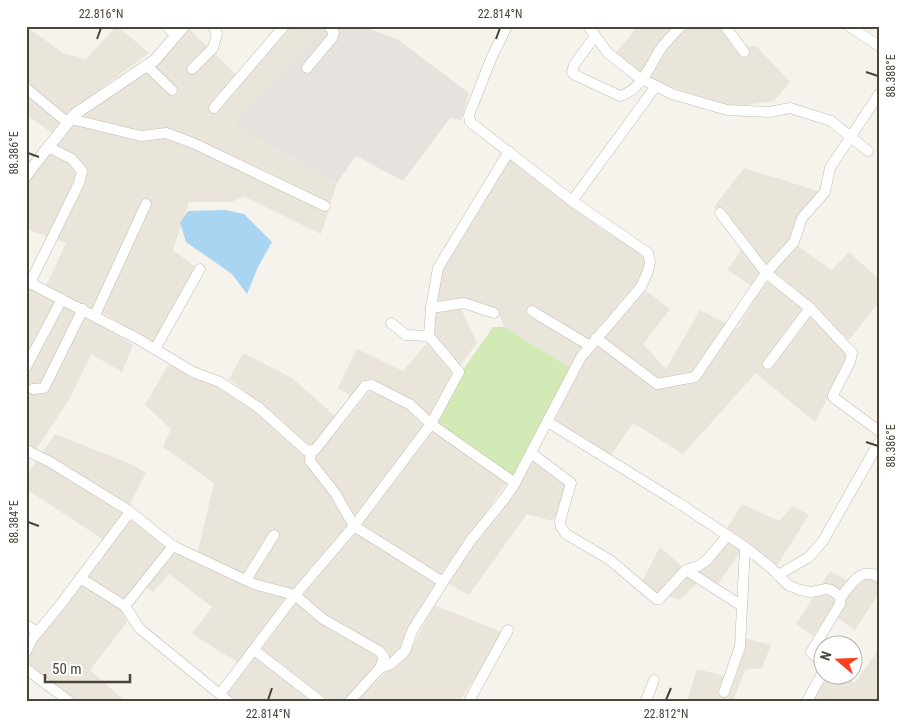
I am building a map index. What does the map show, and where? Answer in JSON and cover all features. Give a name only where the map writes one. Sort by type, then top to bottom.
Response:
[{"type":"street","points":[[26,176],[75,114],[147,66],[180,31],[166,26]]},
{"type":"street","points":[[192,69],[213,48],[217,34],[213,26]]},
{"type":"street","points":[[214,108],[284,26]]},
{"type":"street","points":[[307,68],[332,38],[334,33],[329,26]]},
{"type":"street","points":[[380,668],[391,664],[405,651],[412,631],[443,582],[471,540],[515,483],[581,357],[641,287],[650,262],[648,253],[572,201],[474,127],[470,122],[469,116],[491,59],[507,26]]},
{"type":"street","points":[[588,26],[608,53],[642,79],[672,94],[727,110],[770,112],[790,108],[831,122],[868,150]]},
{"type":"street","points":[[595,36],[574,65],[572,72],[620,96],[625,95],[642,79],[662,48],[681,26]]},
{"type":"street","points":[[725,26],[744,52]]},
{"type":"street","points":[[849,26],[879,46]]},
{"type":"street","points":[[147,66],[172,90]]},
{"type":"street","points":[[572,201],[656,86]]},
{"type":"street","points":[[26,88],[70,121],[141,136],[166,133],[193,143],[325,206]]},
{"type":"street","points":[[532,311],[593,342],[657,384],[695,377],[766,273],[794,242],[802,218],[824,192],[830,168],[879,94]]},
{"type":"street","points":[[48,147],[72,159],[82,171],[79,183],[28,282],[83,309],[193,372],[220,382],[258,407],[307,451],[315,450],[365,386],[372,385],[411,405],[431,424],[515,483]]},
{"type":"street","points":[[80,578],[125,606],[139,628],[224,697],[254,650],[295,595],[354,526],[431,424],[459,372],[429,336],[431,308],[438,268],[509,152]]},
{"type":"street","points":[[95,316],[146,204]]},
{"type":"street","points":[[720,213],[766,273],[810,308],[852,352],[850,362],[833,397],[879,431]]},
{"type":"street","points":[[155,349],[200,269]]},
{"type":"street","points":[[26,367],[62,299]]},
{"type":"street","points":[[431,308],[464,304],[494,313]]},
{"type":"street","points":[[768,364],[810,308]]},
{"type":"street","points":[[33,389],[44,388],[83,309]]},
{"type":"street","points":[[391,323],[406,335],[429,336]]},
{"type":"street","points":[[548,422],[745,547],[770,567],[788,585],[811,592],[831,590],[841,597]]},
{"type":"street","points":[[778,575],[809,557],[823,541],[879,442]]},
{"type":"street","points":[[26,450],[50,462],[130,512],[173,546],[246,580],[295,595],[323,620],[379,651],[384,656],[380,668],[350,701]]},
{"type":"street","points":[[311,450],[310,462],[335,493],[354,526],[443,582]]},
{"type":"street","points":[[531,453],[571,482],[560,521],[561,528],[566,534],[610,560],[656,599],[659,599],[686,570],[698,566],[707,560],[728,536]]},
{"type":"street","points":[[26,652],[32,639],[130,512]]},
{"type":"street","points":[[246,580],[274,535]]},
{"type":"street","points":[[125,606],[173,546]]},
{"type":"street","points":[[724,692],[740,647],[745,547]]},
{"type":"street","points":[[686,570],[742,606]]},
{"type":"street","points":[[821,634],[840,604],[841,597],[862,574],[869,572],[879,576]]},
{"type":"street","points":[[26,625],[38,632]]},
{"type":"street","points":[[470,700],[508,630]]},
{"type":"street","points":[[254,650],[320,701]]},
{"type":"street","points":[[26,669],[70,701]]},
{"type":"street","points":[[646,701],[654,680]]},
{"type":"street","points":[[807,701],[816,684]]},
{"type":"shaded area","points":[[26,26],[63,53],[86,59],[117,26],[149,53],[71,111],[52,133],[26,114]]},
{"type":"shaded area","points":[[284,26],[323,26],[235,125],[337,183],[321,234],[243,196],[232,202],[189,202],[173,250],[197,268],[152,343],[105,314],[45,288],[66,243],[26,229],[26,182],[53,144],[78,117],[188,28],[243,81]]},
{"type":"shaded area","points":[[323,26],[362,26],[397,39],[469,93],[461,120],[450,118],[403,181],[356,156],[337,183],[234,125]]},
{"type":"shaded area","points":[[638,26],[725,26],[734,47],[756,46],[790,82],[774,101],[730,107],[646,78],[615,54]]},
{"type":"shaded area","points":[[510,156],[603,230],[644,252],[644,272],[636,290],[571,368],[504,327],[498,311],[457,300],[477,343],[459,367],[432,334],[440,269]]},
{"type":"shaded area","points":[[744,168],[821,192],[802,211],[789,240],[832,270],[849,252],[879,279],[879,302],[849,340],[764,268],[751,286],[728,270],[745,244],[714,207]]},
{"type":"shaded area","points":[[767,279],[809,314],[848,356],[815,422],[756,373],[683,454],[633,423],[610,457],[554,422],[583,359],[645,290],[670,309],[643,344],[666,369],[700,310],[737,329]]},
{"type":"shaded area","points":[[26,284],[88,316],[133,345],[122,372],[91,354],[70,398],[27,463]]},
{"type":"shaded area","points":[[428,342],[454,374],[429,418],[372,380],[361,382],[351,396],[338,388],[357,349],[403,371]]},
{"type":"shaded area","points":[[243,353],[292,378],[335,416],[313,445],[307,444],[268,409],[229,379]]},
{"type":"shaded area","points":[[168,365],[216,385],[318,454],[370,391],[407,407],[438,433],[507,483],[442,574],[396,657],[378,660],[372,671],[345,701],[218,701],[246,666],[192,634],[212,607],[169,574],[153,592],[140,582],[120,608],[127,622],[90,670],[125,701],[75,701],[26,662],[37,638],[110,544],[26,489],[26,476],[55,434],[131,464],[146,473],[125,513],[196,560],[214,483],[163,447],[171,429],[145,405]]},
{"type":"shaded area","points":[[530,459],[575,488],[552,521],[527,514],[469,595],[447,583]]},
{"type":"shaded area","points":[[742,504],[779,521],[793,506],[809,515],[776,567],[726,530]]},
{"type":"shaded area","points":[[728,539],[741,550],[714,590],[699,582],[679,600],[640,586],[660,547],[687,571]]},
{"type":"shaded area","points":[[830,571],[855,585],[865,574],[879,582],[879,593],[855,630],[830,613],[812,635],[796,624]]},
{"type":"shaded area","points":[[434,605],[502,632],[485,664],[459,701],[355,701],[410,651]]},
{"type":"shaded area","points":[[737,636],[771,645],[762,668],[745,670],[733,701],[687,701],[697,669],[724,676]]},
{"type":"shaded area","points":[[879,649],[879,701],[810,701],[820,684],[862,684],[862,673]]},
{"type":"green space","points":[[493,327],[504,327],[571,368],[514,479],[436,423],[463,370]]},
{"type":"water","points":[[225,210],[244,214],[272,242],[258,267],[247,294],[232,274],[186,242],[180,223],[188,211]]}]
